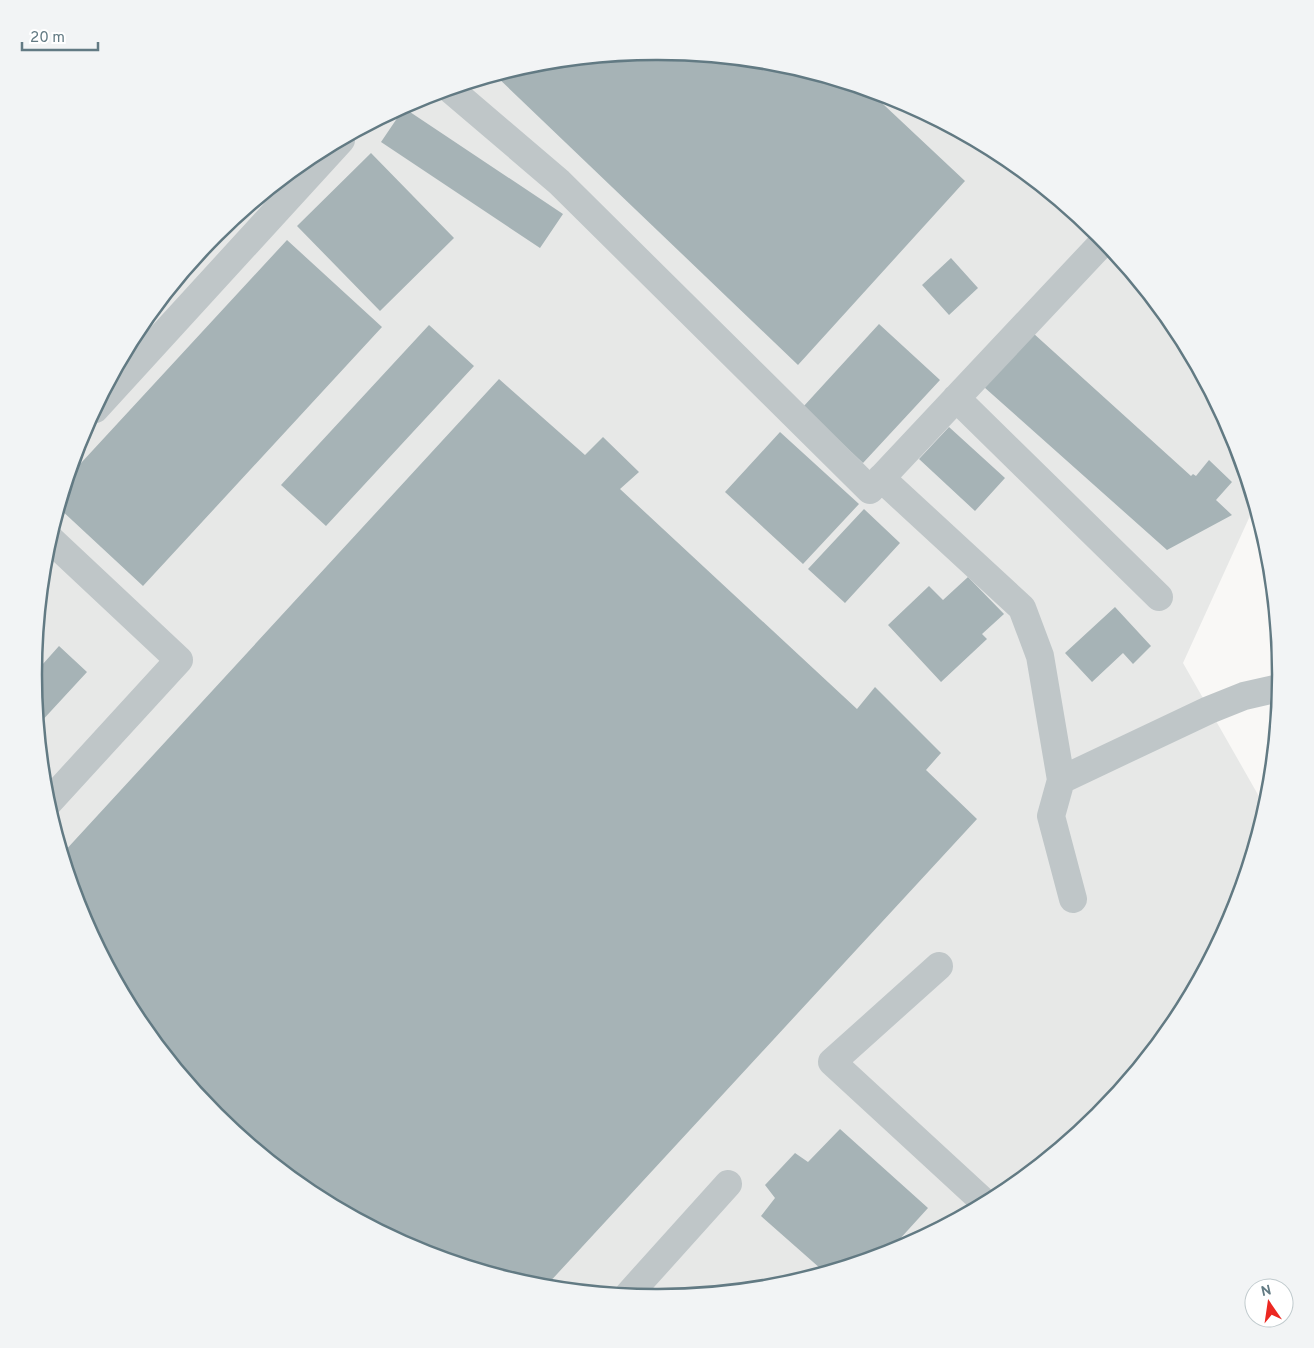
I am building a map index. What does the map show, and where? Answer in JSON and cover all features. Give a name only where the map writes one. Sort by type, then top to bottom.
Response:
[{"type":"lane","points":[[456,93],[560,182],[870,490],[1099,247]]},
{"type":"lane","points":[[113,390],[325,157]]},
{"type":"lane","points":[[956,398],[1159,597]]},
{"type":"lane","points":[[881,478],[1022,608],[1040,656],[1061,780],[1051,816],[1073,899]]},
{"type":"lane","points":[[54,795],[179,660],[56,545]]},
{"type":"lane","points":[[1061,780],[1209,710],[1244,696],[1271,690]]},
{"type":"lane","points":[[939,966],[832,1062],[979,1197]]},
{"type":"lane","points":[[635,1288],[728,1184]]},
{"type":"shaded area","points":[[657,60],[697,61],[777,71],[816,80],[892,106],[964,142],[1031,186],[1092,239],[1119,269],[1145,300],[1168,333],[1208,402],[1225,439],[1251,514],[1183,663],[1259,797],[1239,872],[1208,946],[1168,1015],[1145,1048],[1119,1079],[1092,1109],[1031,1162],[964,1206],[892,1242],[816,1268],[777,1277],[697,1287],[657,1289],[577,1283],[537,1277],[498,1268],[422,1242],[385,1225],[316,1185],[283,1162],[222,1109],[169,1048],[146,1015],[106,946],[89,909],[63,833],[54,794],[44,714],[42,674],[48,594],[54,554],[63,515],[89,439],[106,402],[146,333],[169,300],[222,239],[283,186],[316,163],[385,123],[422,106],[498,80],[537,71],[617,61]]},
{"type":"building","points":[[617,61],[697,61],[777,71],[816,80],[880,102],[965,181],[798,365],[500,80],[537,71]]},
{"type":"building","points":[[410,112],[563,214],[540,248],[381,142],[398,117]]},
{"type":"building","points":[[371,153],[454,238],[380,311],[297,226]]},
{"type":"building","points":[[287,240],[382,327],[143,586],[64,512],[79,465]]},
{"type":"building","points":[[951,258],[978,288],[949,315],[922,285]]},
{"type":"building","points":[[879,324],[940,380],[863,463],[803,407]]},
{"type":"building","points":[[429,325],[474,366],[326,526],[281,485]]},
{"type":"building","points":[[1033,333],[1191,476],[1193,474],[1196,476],[1209,460],[1232,482],[1216,500],[1232,515],[1167,550],[984,387]]},
{"type":"building","points":[[499,379],[585,455],[603,437],[639,472],[620,489],[857,709],[875,687],[941,753],[926,770],[977,819],[552,1279],[498,1268],[459,1256],[385,1225],[316,1185],[283,1162],[252,1136],[222,1109],[195,1079],[169,1048],[146,1015],[106,946],[89,909],[68,848]]},
{"type":"building","points":[[949,427],[1005,478],[975,511],[919,459]]},
{"type":"building","points":[[780,432],[859,504],[803,564],[725,492]]},
{"type":"building","points":[[864,509],[900,543],[845,603],[808,569]]},
{"type":"building","points":[[968,577],[1004,614],[982,634],[987,639],[941,682],[888,625],[929,586],[943,600]]},
{"type":"building","points":[[1115,607],[1151,646],[1133,664],[1123,653],[1092,682],[1065,653]]},
{"type":"building","points":[[59,646],[87,672],[44,718],[42,674],[42,665]]},
{"type":"building","points":[[840,1129],[928,1208],[901,1238],[855,1256],[819,1267],[761,1216],[775,1198],[765,1185],[795,1153],[808,1162]]}]
